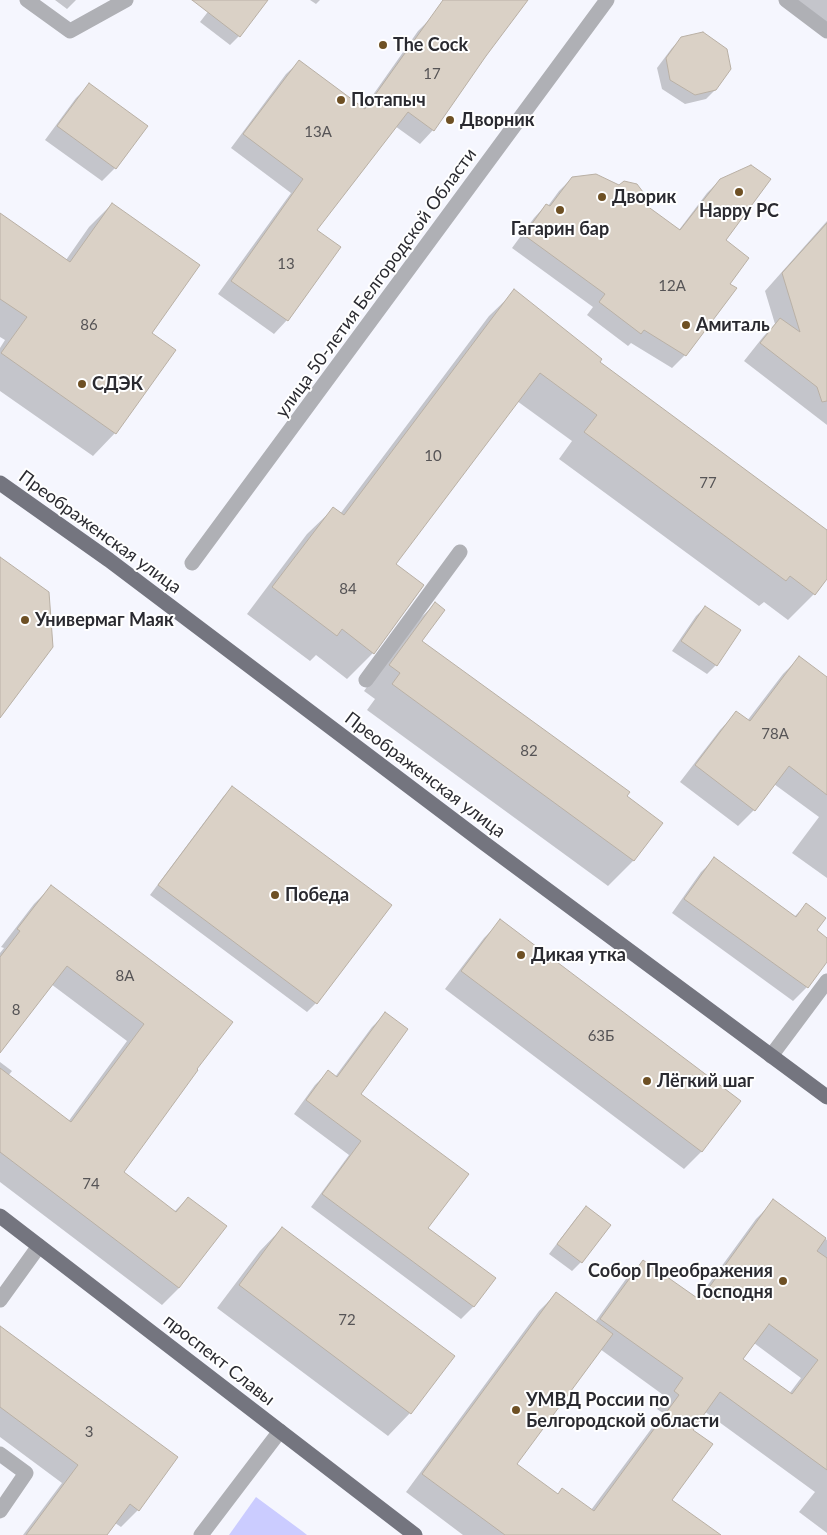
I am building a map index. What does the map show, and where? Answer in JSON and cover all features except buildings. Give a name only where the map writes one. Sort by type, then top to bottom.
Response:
[{"type":"main road","name":"Преображенская улица","points":[[0,483],[109,560],[468,831],[827,1097]]},
{"type":"main road","name":"проспект Славы","points":[[0,1216],[414,1535]]},
{"type":"street","points":[[27,0],[70,31],[126,0]]},
{"type":"street","name":"улица 50-летия Белгородской Области","points":[[192,563],[607,0]]},
{"type":"street","points":[[786,0],[827,31]]},
{"type":"street","points":[[366,680],[460,552]]},
{"type":"street","points":[[772,1056],[827,980]]},
{"type":"street","points":[[0,1300],[39,1246]]},
{"type":"street","points":[[201,1535],[280,1432]]},
{"type":"street","points":[[0,1454],[26,1474],[0,1511]]},
{"type":"shaded area","points":[[256,1497],[302,1531],[307,1535],[229,1535]]},
{"type":"place","name":"The Cock","points":[[383,45]]},
{"type":"place","name":"Потапыч","points":[[341,100]]},
{"type":"place","name":"Дворник","points":[[450,120]]},
{"type":"place","name":"Happy PC","points":[[739,192]]},
{"type":"place","name":"Дворик","points":[[602,197]]},
{"type":"place","name":"Гагарин бар","points":[[560,210]]},
{"type":"place","name":"Амиталь","points":[[686,325]]},
{"type":"place","name":"СДЭК","points":[[82,384]]},
{"type":"place","name":"Универмаг Маяк","points":[[25,620]]},
{"type":"place","name":"Победа","points":[[275,895]]},
{"type":"place","name":"Дикая утка","points":[[521,955]]},
{"type":"place","name":"Лёгкий шаг","points":[[647,1081]]},
{"type":"place","name":"Собор Преображения Господня","points":[[783,1281]]},
{"type":"place","name":"УМВД России по Белгородской области","points":[[516,1410]]}]
